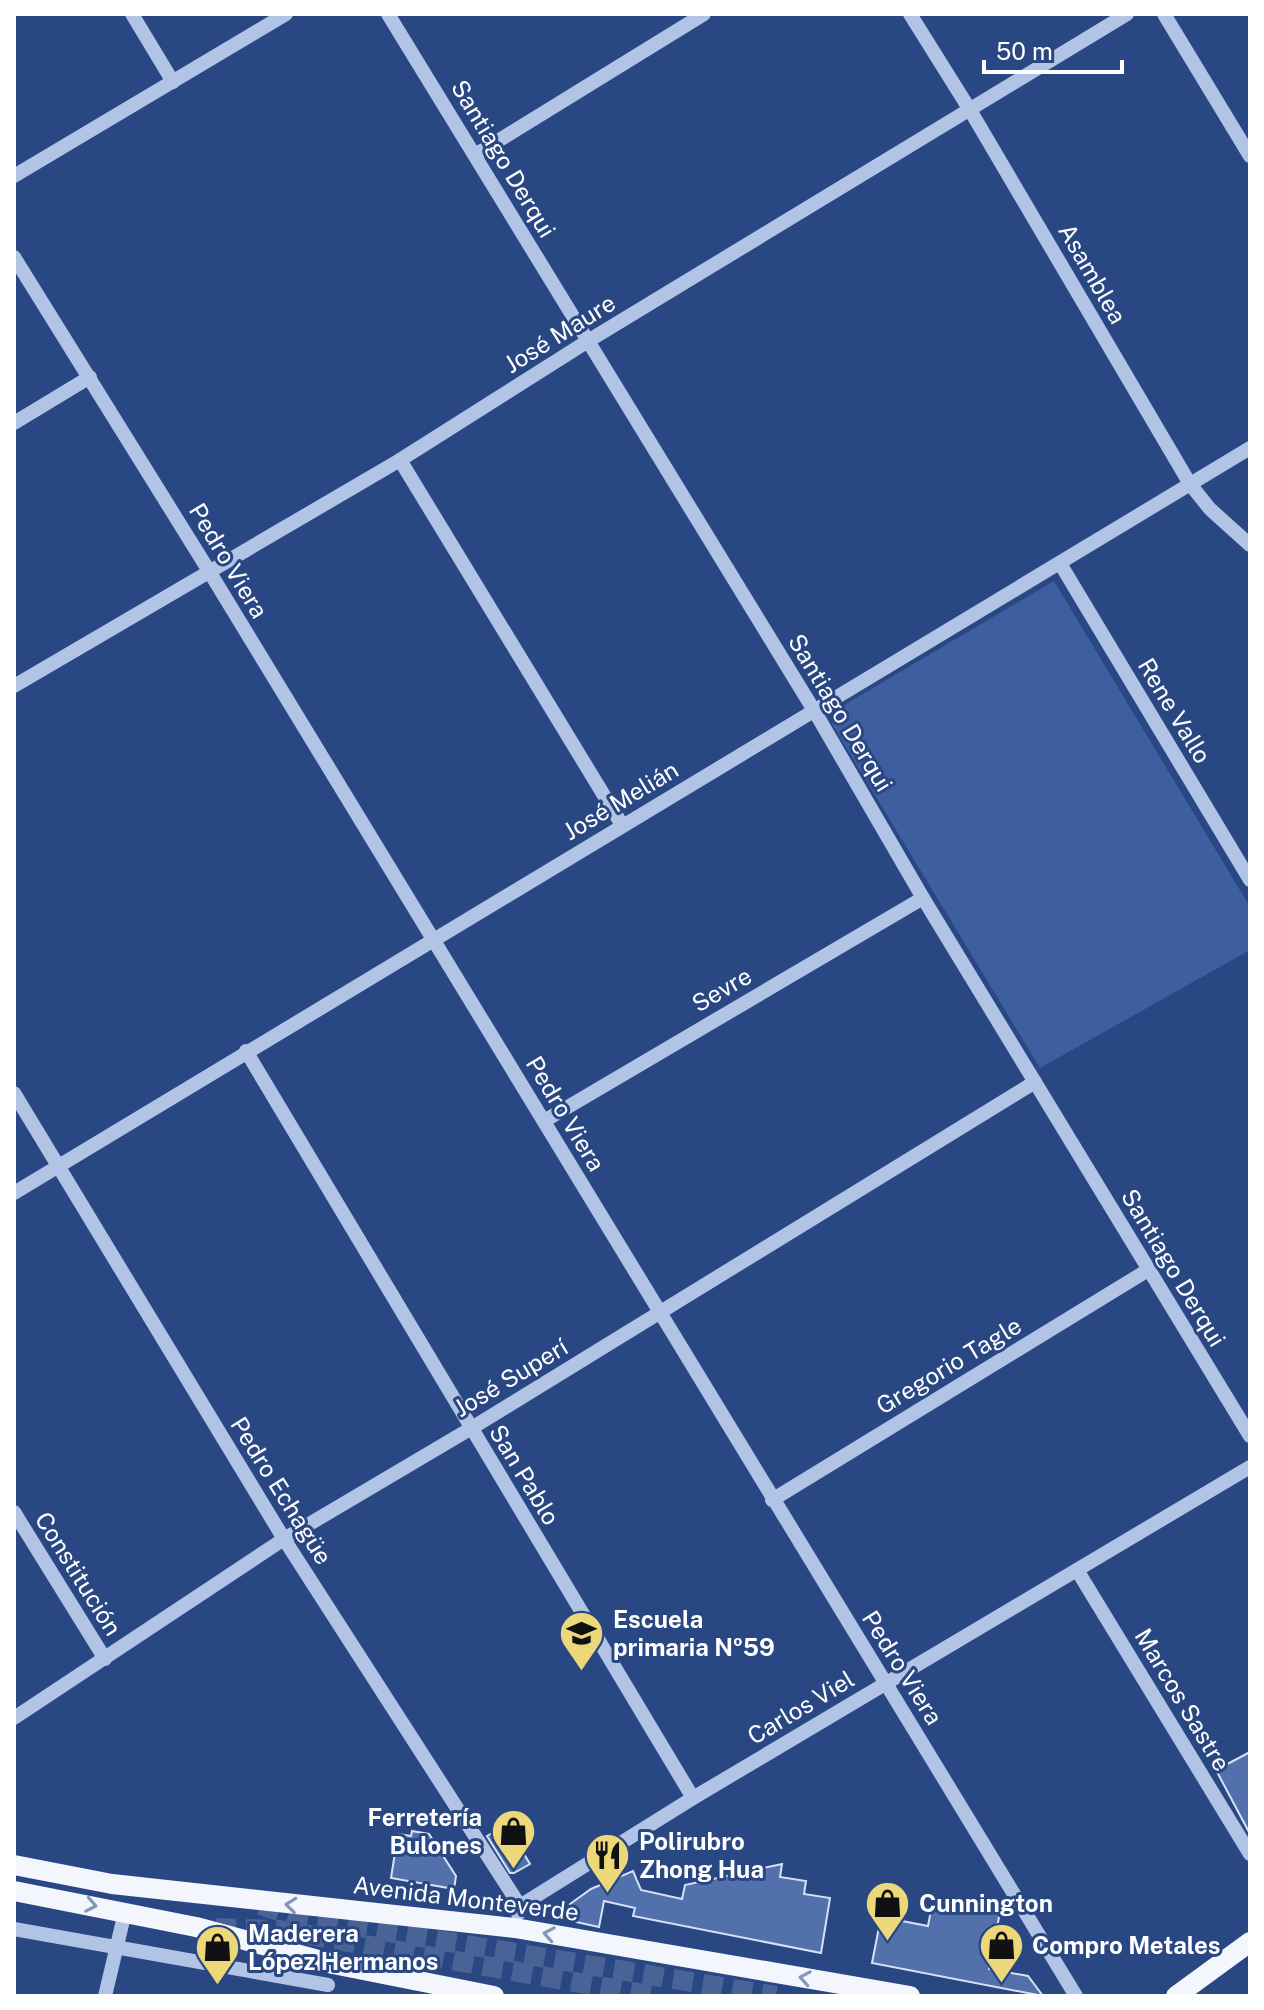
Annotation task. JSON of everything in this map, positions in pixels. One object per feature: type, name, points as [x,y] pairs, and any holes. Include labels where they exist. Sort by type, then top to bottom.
[{"type":"main road","name":"Avenida Monteverde","points":[[14,1865],[112,1884],[515,1928],[910,1996]]},
{"type":"main road","points":[[14,1891],[196,1927],[333,1964],[494,1996]]},
{"type":"main road","points":[[1176,1996],[1250,1942]]},
{"type":"street","points":[[132,14],[173,82]]},
{"type":"street","points":[[14,176],[286,14]]},
{"type":"street","name":"Santiago Derqui","points":[[388,14],[815,712],[923,898],[1250,1436]]},
{"type":"street","points":[[475,155],[704,14]]},
{"type":"street","name":"Asamblea","points":[[910,14],[970,110],[1190,484],[1210,509],[1250,545]]},
{"type":"street","name":"José Maure","points":[[14,686],[400,460],[588,341],[1127,14]]},
{"type":"street","points":[[1164,14],[1250,156]]},
{"type":"street","name":"Pedro Viera","points":[[14,257],[209,571],[1076,1996]]},
{"type":"street","points":[[14,423],[90,377]]},
{"type":"street","name":"José Melián","points":[[14,1193],[622,825],[1061,565],[1250,448]]},
{"type":"street","points":[[400,460],[622,825]]},
{"type":"street","name":"Rene Vallo","points":[[1061,565],[1250,880]]},
{"type":"street","name":"Sevre","points":[[544,1121],[923,898]]},
{"type":"street","name":"San Pablo","points":[[246,1051],[693,1798]]},
{"type":"street","name":"José Superí","points":[[14,1718],[284,1539],[470,1429],[1035,1082]]},
{"type":"street","name":"Pedro Echagüe","points":[[14,1093],[284,1539],[520,1906]]},
{"type":"street","name":"Gregorio Tagle","points":[[772,1500],[1148,1270]]},
{"type":"street","name":"Carlos Viel","points":[[520,1906],[693,1798],[1250,1467]]},
{"type":"street","name":"Constitución","points":[[14,1512],[105,1659]]},
{"type":"street","name":"Marcos Sastre","points":[[1077,1570],[1250,1854]]},
{"type":"street","points":[[515,1928],[520,1906]]},
{"type":"street","points":[[105,1996],[125,1912]]},
{"type":"street","points":[[14,1929],[326,1991],[333,1964]]},
{"type":"shaded area","points":[[1054,581],[1250,907],[1250,950],[1040,1068],[832,724],[839,708]]},
{"type":"building","points":[[1250,1752],[1250,1834],[1216,1770]]},
{"type":"building","points":[[506,1825],[530,1864],[514,1873],[510,1873],[487,1836]]},
{"type":"building","points":[[412,1831],[429,1834],[456,1876],[454,1889],[391,1878],[398,1834],[411,1836]]},
{"type":"building","points":[[782,1864],[780,1877],[806,1881],[804,1894],[830,1898],[821,1953],[633,1916],[635,1908],[604,1901],[599,1927],[567,1920],[570,1904],[591,1889],[633,1871],[641,1890],[682,1899],[685,1885]]},
{"type":"building","points":[[933,1899],[1000,1912],[989,1969],[1028,1976],[1043,1996],[872,1963],[881,1917],[928,1926]]},
{"type":"tunnel","points":[[260,1905],[298,1917],[776,1996]]},
{"type":"tunnel","points":[[216,1928],[280,1930],[655,1996]]},
{"type":"place","name":"Escuela primaria Nº59","points":[[582,1673]]},
{"type":"place","name":"Ferretería Bulones","points":[[513,1871]]},
{"type":"place","name":"Polirubro Zhong Hua","points":[[608,1895]]},
{"type":"place","name":"Cunnington","points":[[888,1943]]},
{"type":"place","name":"Compro Metales","points":[[1001,1985]]},
{"type":"place","name":"Maderera López Hermanos","points":[[217,1987]]}]
